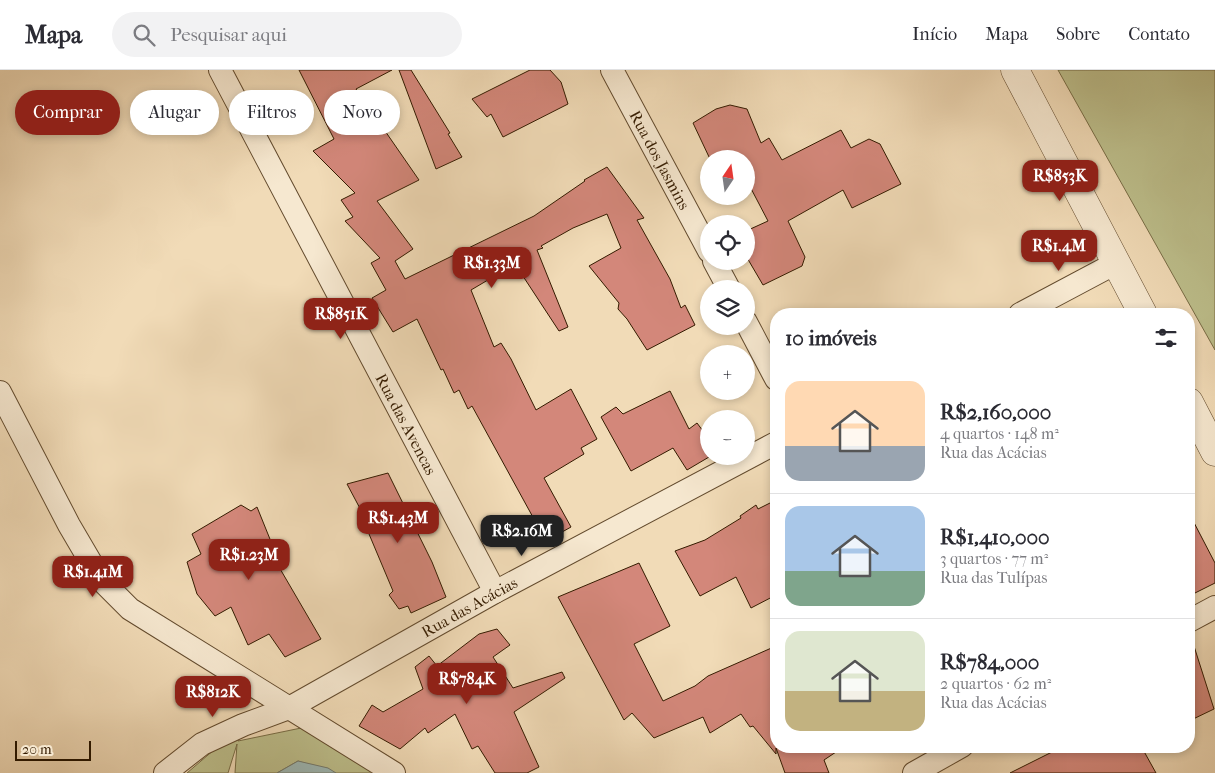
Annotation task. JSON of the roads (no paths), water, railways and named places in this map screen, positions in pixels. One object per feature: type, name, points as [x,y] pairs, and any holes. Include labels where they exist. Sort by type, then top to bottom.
[{"type":"street","name":"Rua das Avencas","points":[[220,70],[495,592]]},
{"type":"street","name":"Rua dos Jasmins","points":[[612,70],[700,235]]},
{"type":"street","points":[[1015,70],[1140,308]]},
{"type":"street","points":[[1031,308],[1116,263]]},
{"type":"street","points":[[753,335],[770,368]]},
{"type":"street","points":[[0,392],[69,525],[105,584],[130,609],[394,773]]},
{"type":"street","points":[[1195,414],[1215,452]]},
{"type":"street","name":"Rua das Acácias","points":[[165,773],[202,744],[243,725],[288,708],[495,592],[770,446]]},
{"type":"street","points":[[1195,618],[1215,607]]},
{"type":"street","points":[[914,773],[950,753]]},
{"type":"water","points":[[298,761],[328,768],[336,773],[277,773]]}]
